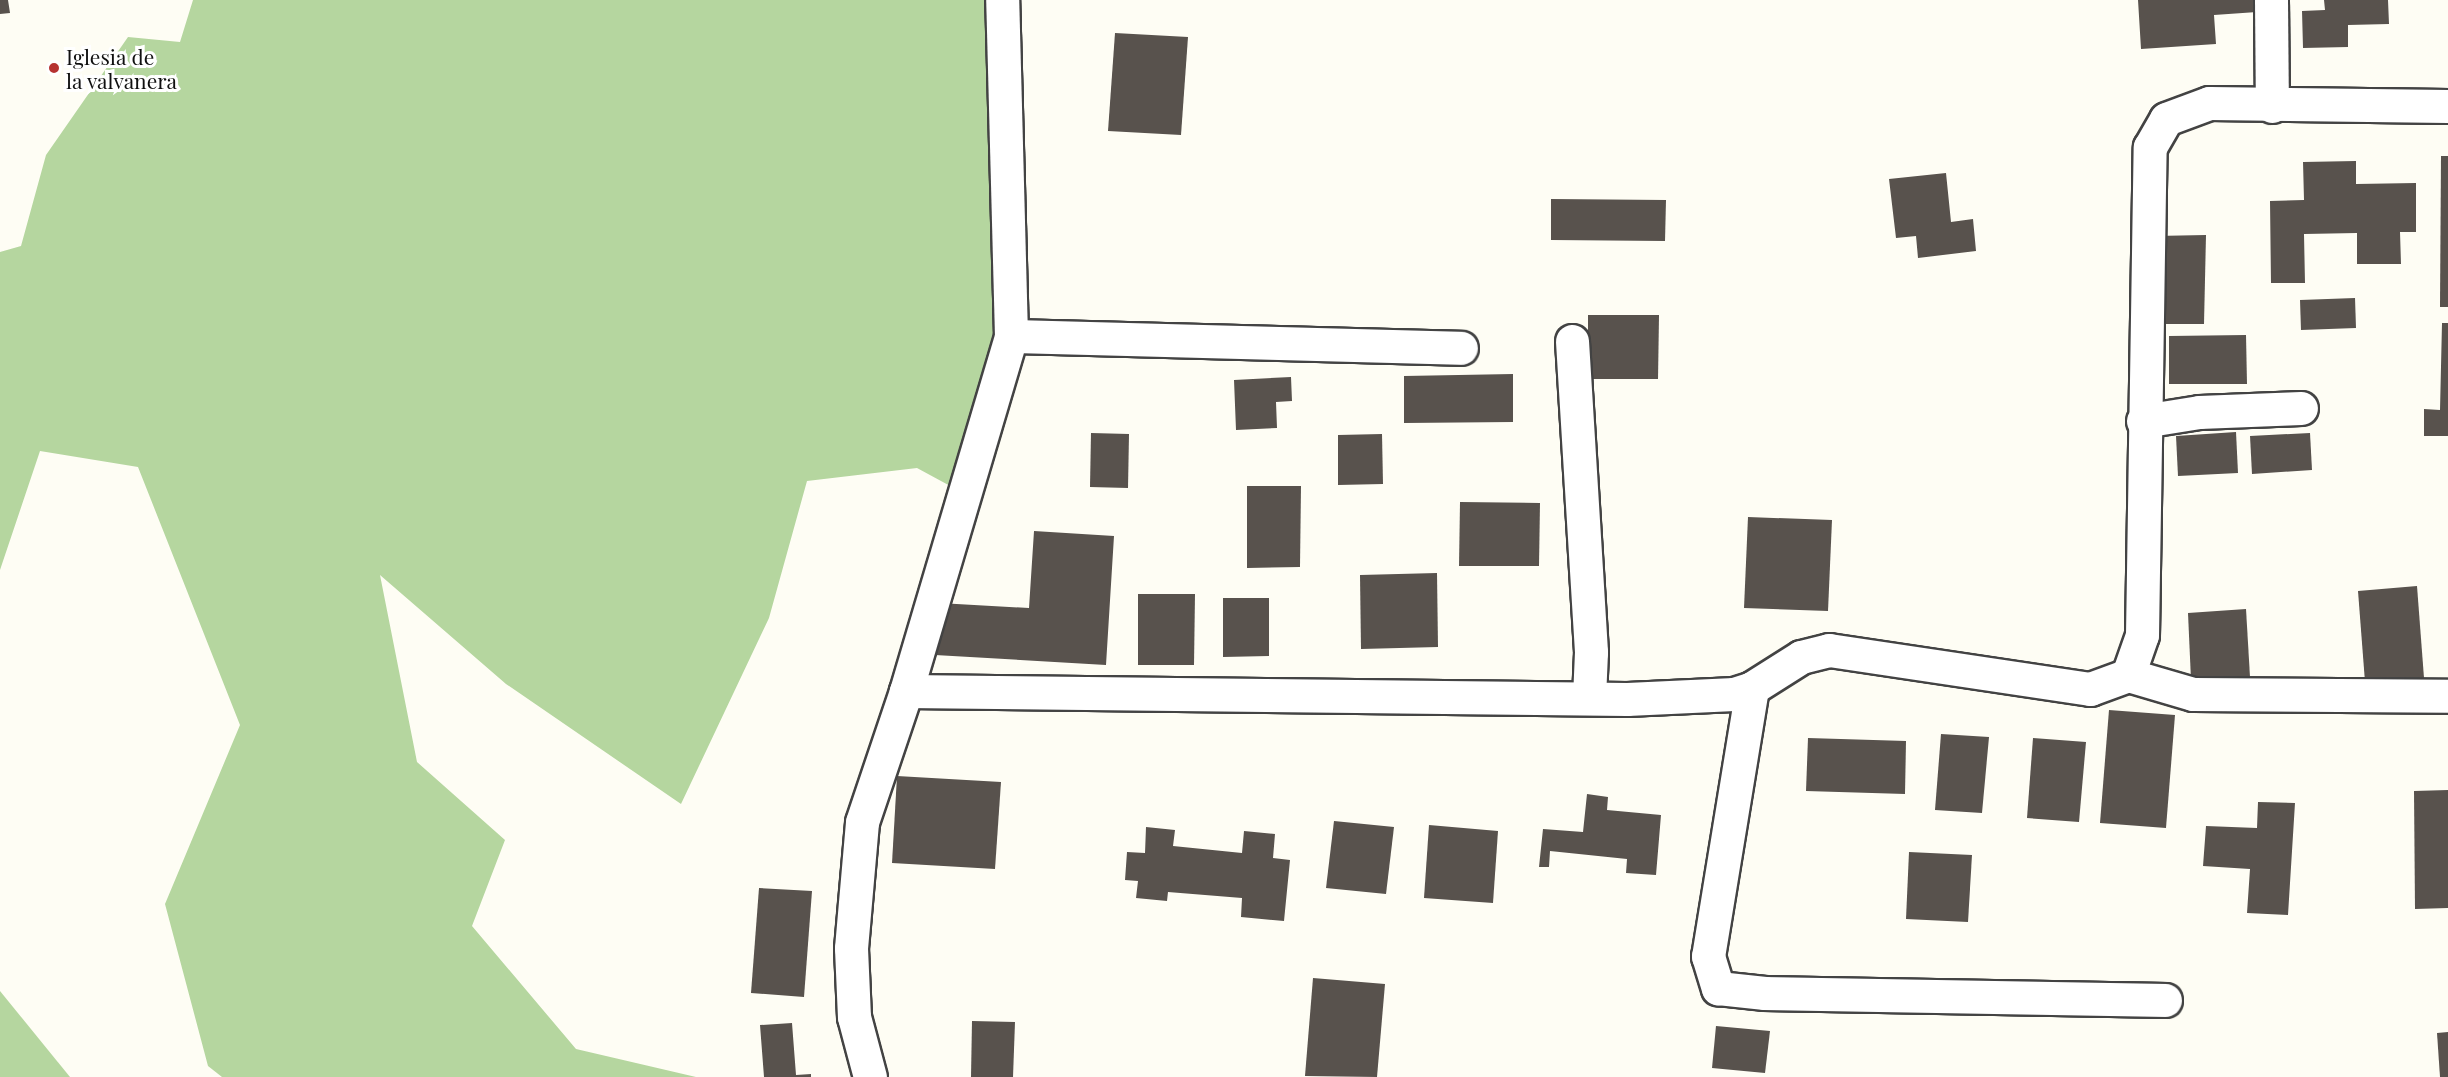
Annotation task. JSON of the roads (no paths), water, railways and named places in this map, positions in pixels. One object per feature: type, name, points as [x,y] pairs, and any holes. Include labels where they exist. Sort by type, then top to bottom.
[{"type":"street","points":[[870,1077],[854,1017],[851,948],[862,822],[906,691],[1011,336],[1002,0]]},
{"type":"street","points":[[2271,0],[2272,106]]},
{"type":"street","points":[[2128,675],[2142,635],[2143,421],[2150,147],[2166,119],[2210,103],[2272,106],[2448,106]]},
{"type":"street","points":[[1011,336],[1461,348]]},
{"type":"street","points":[[1572,340],[1591,652],[1589,698]]},
{"type":"street","points":[[2143,421],[2199,412],[2301,408]]},
{"type":"street","points":[[906,691],[1589,698],[1734,694],[1752,688],[1801,657],[1829,650],[2090,689],[2128,675],[2193,694],[2448,696]]},
{"type":"street","points":[[1752,688],[1708,956],[1718,987],[1766,993],[2165,1000]]},
{"type":"place","name":"Iglesia de la valvanera","points":[[54,68]]}]
